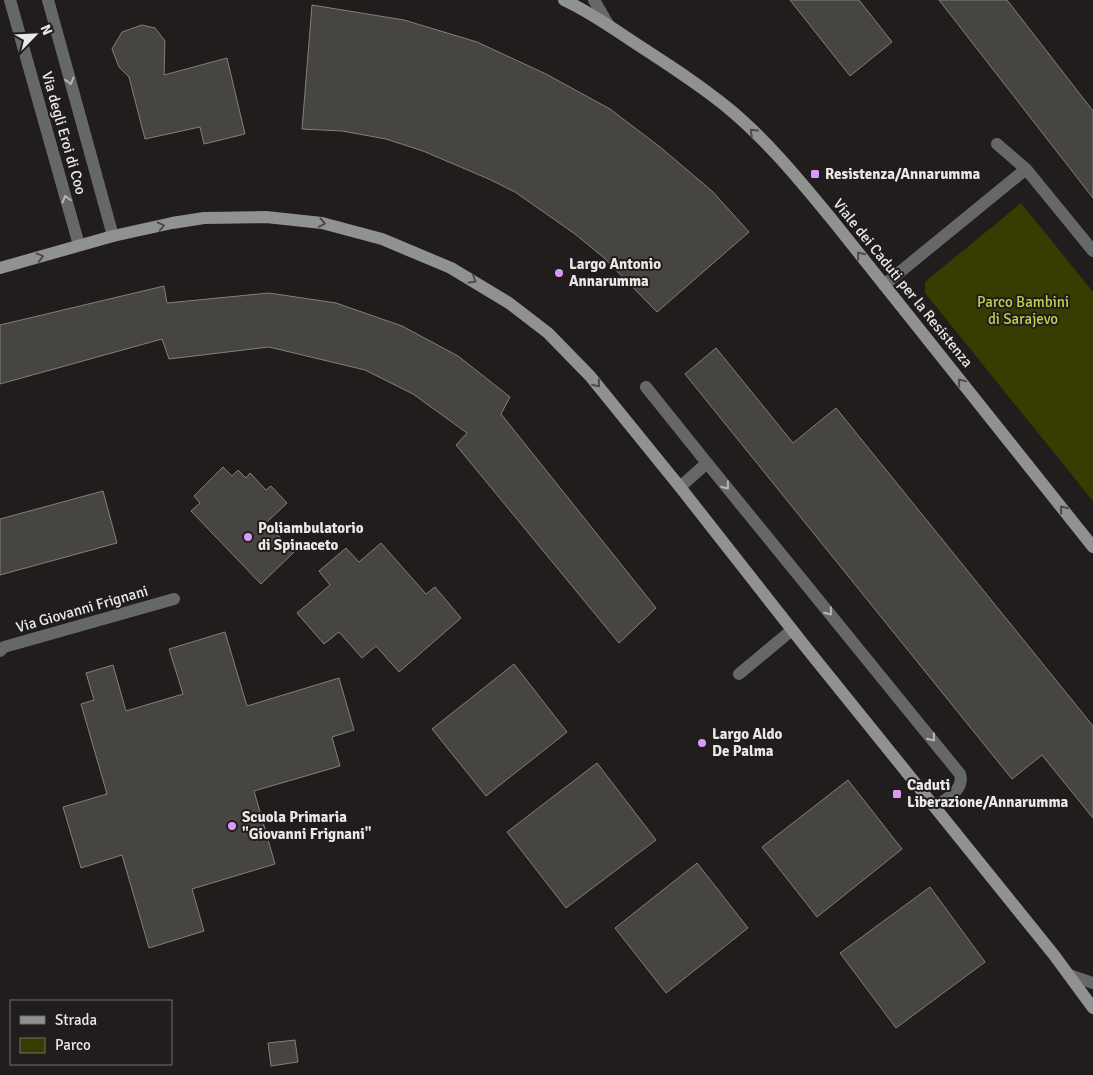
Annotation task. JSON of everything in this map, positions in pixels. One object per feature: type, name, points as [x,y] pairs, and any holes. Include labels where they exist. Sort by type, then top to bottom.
[{"type":"street","name":"Via degli Eroi di Coo","points":[[10,0],[80,245]]},
{"type":"street","name":"Via degli Eroi di Coo","points":[[48,0],[113,236]]},
{"type":"street","name":"Viale dei Caduti per la Resistenza","points":[[564,0],[609,26],[699,87],[746,124],[806,188],[1093,546]]},
{"type":"street","points":[[594,0],[609,26]]},
{"type":"street","points":[[997,144],[1026,170],[1093,251]]},
{"type":"street","points":[[884,285],[1026,170]]},
{"type":"street","points":[[0,268],[113,236],[172,223],[204,218],[237,216],[275,217],[304,220],[382,238],[432,259],[490,290],[528,316],[548,333],[590,376],[1069,975],[1093,1008]]},
{"type":"street","points":[[646,387],[960,774],[962,780],[960,786],[935,807]]},
{"type":"street","points":[[680,487],[708,463]]},
{"type":"street","name":"Via Giovanni Frignani","points":[[0,651],[4,648],[174,600]]},
{"type":"street","points":[[739,674],[792,630]]},
{"type":"street","points":[[1069,975],[1093,983]]},
{"type":"green space","name":"Parco Bambini di Sarajevo","points":[[1021,203],[1093,292],[1093,501],[925,293],[925,282]]},
{"type":"building","points":[[790,0],[859,0],[892,42],[850,76]]},
{"type":"building","points":[[939,0],[1007,0],[1093,111],[1093,198]]},
{"type":"building","points":[[312,5],[404,20],[477,42],[546,74],[610,109],[660,147],[712,191],[749,232],[657,312],[603,257],[575,234],[515,192],[423,151],[386,139],[342,131],[302,129]]},
{"type":"building","points":[[142,25],[155,28],[165,41],[164,75],[227,58],[245,134],[204,144],[200,127],[145,139],[129,77],[119,67],[112,49],[122,32]]},
{"type":"building","points":[[164,286],[167,303],[269,293],[336,303],[402,326],[458,356],[510,397],[501,414],[656,608],[619,643],[456,445],[467,433],[413,394],[365,370],[269,347],[169,359],[162,339],[0,384],[0,325]]},
{"type":"building","points":[[716,348],[793,443],[836,408],[1093,726],[1093,818],[1042,755],[1012,779],[685,374]]},
{"type":"building","name":"Poliambulatorio di Spinaceto","points":[[223,467],[232,476],[238,470],[246,478],[250,473],[266,490],[271,486],[287,503],[266,523],[294,552],[261,584],[191,511],[200,503],[194,496]]},
{"type":"building","points":[[103,491],[117,543],[0,575],[0,519]]},
{"type":"building","points":[[381,543],[426,594],[435,587],[461,618],[399,672],[376,646],[362,658],[339,632],[324,644],[297,613],[330,585],[319,571],[346,548],[359,562]]},
{"type":"building","points":[[225,632],[247,706],[339,678],[354,730],[332,737],[340,766],[254,791],[275,864],[192,889],[204,931],[149,948],[122,855],[81,868],[63,807],[107,794],[81,704],[94,700],[86,673],[113,665],[126,711],[183,694],[169,649]]},
{"type":"building","points":[[514,664],[567,732],[486,796],[432,729]]},
{"type":"building","points":[[597,763],[656,840],[566,908],[507,832]]},
{"type":"building","points":[[848,780],[902,849],[817,917],[762,847]]},
{"type":"building","points":[[697,863],[748,928],[666,993],[615,928]]},
{"type":"building","points":[[930,887],[985,962],[896,1028],[840,953]]},
{"type":"building","points":[[295,1040],[298,1062],[271,1066],[268,1043]]},
{"type":"place","name":"Resistenza/Annarumma","points":[[815,174]]},
{"type":"place","name":"Largo Antonio Annarumma","points":[[559,273]]},
{"type":"place","name":"Poliambulatorio di Spinaceto","points":[[248,537]]},
{"type":"place","name":"Largo Aldo De Palma","points":[[702,743]]},
{"type":"place","name":"Caduti Liberazione/Annarumma","points":[[897,794]]},
{"type":"place","name":"Scuola Primaria \"Giovanni Frignani\"","points":[[232,826]]}]
